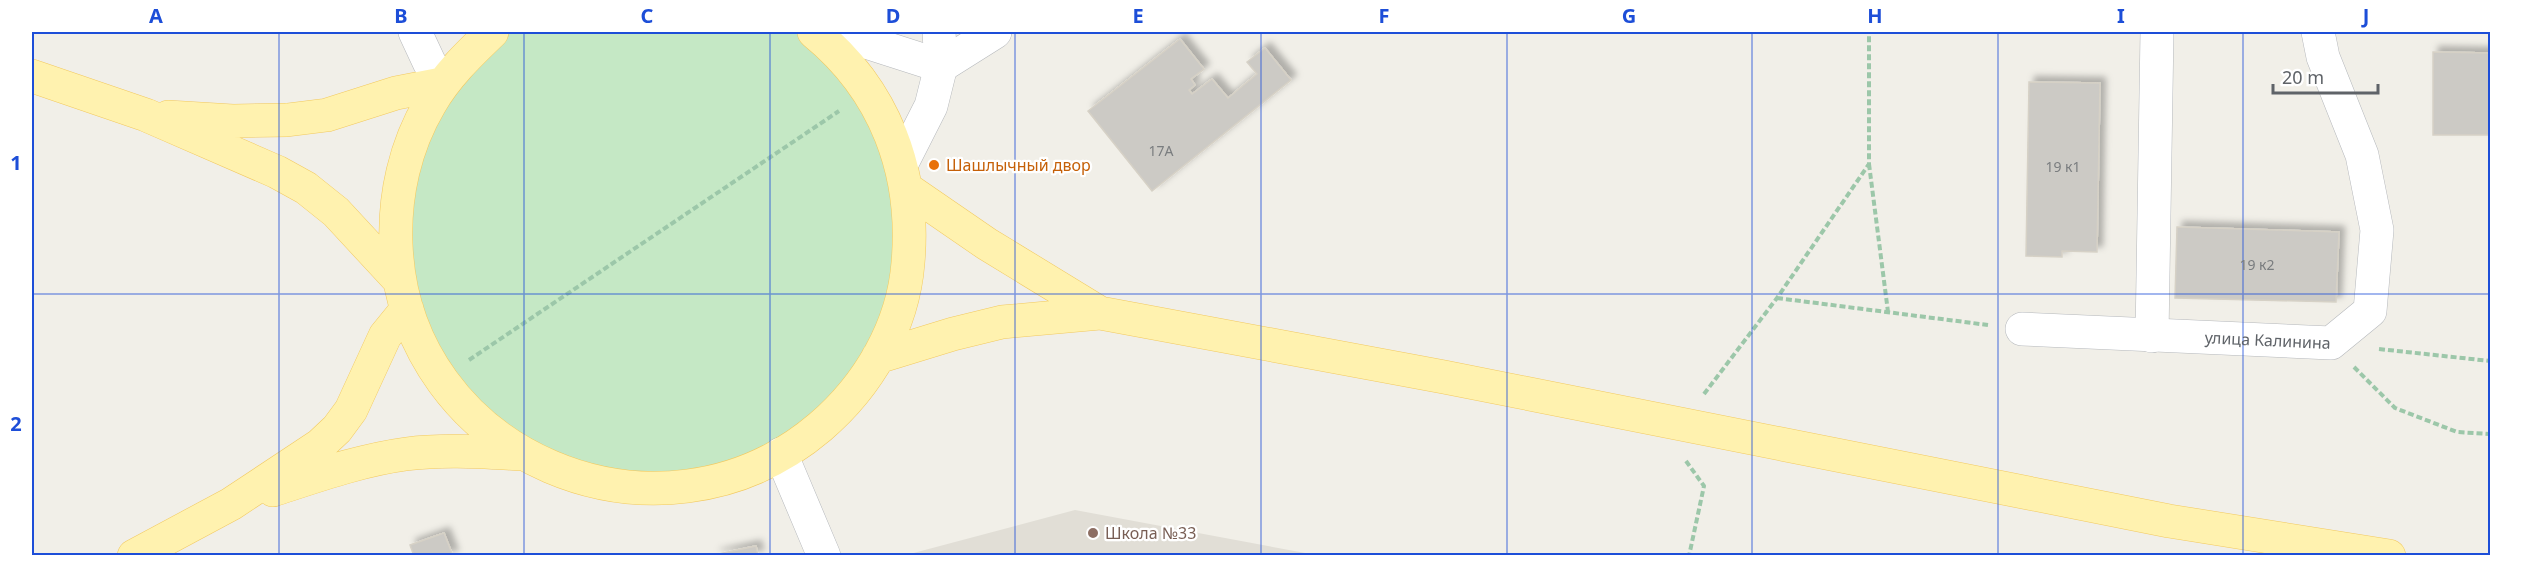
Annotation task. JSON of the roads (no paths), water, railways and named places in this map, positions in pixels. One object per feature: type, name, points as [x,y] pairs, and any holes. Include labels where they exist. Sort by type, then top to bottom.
[{"type":"main road","points":[[492,32],[442,84],[416,131],[401,176],[395,231],[403,294],[422,346],[441,379],[469,412],[496,436],[522,454],[554,470],[600,484],[626,488],[681,488],[723,480],[768,462],[805,440],[836,413],[864,380],[895,321],[908,274],[911,233],[905,176],[880,110],[870,92],[831,45],[814,32]]},
{"type":"main road","points":[[32,76],[146,115],[277,172],[306,188],[336,212],[403,294]]},
{"type":"main road","points":[[146,115],[233,121],[287,120],[327,115],[396,93],[442,84]]},
{"type":"main road","points":[[905,176],[987,244],[1101,313]]},
{"type":"main road","points":[[134,555],[231,504],[320,445],[337,429],[351,410],[403,294]]},
{"type":"main road","points":[[878,357],[991,324],[1101,313],[2169,520],[2389,555]]},
{"type":"main road","points":[[231,504],[329,472],[406,454],[452,450],[522,454]]},
{"type":"street","points":[[415,32],[429,63],[442,84]]},
{"type":"street","points":[[835,32],[941,66],[995,32]]},
{"type":"street","points":[[905,176],[931,106],[941,66],[939,32]]},
{"type":"street","points":[[2152,336],[2157,32]]},
{"type":"street","name":"улица Калинина","points":[[2022,329],[2331,344],[2370,311],[2377,230],[2362,155],[2323,57],[2319,32]]},
{"type":"street","points":[[781,454],[824,555]]},
{"type":"place","name":"Шашлычный двор","points":[[934,165]]},
{"type":"place","name":"Школа №33","points":[[1093,533]]}]
